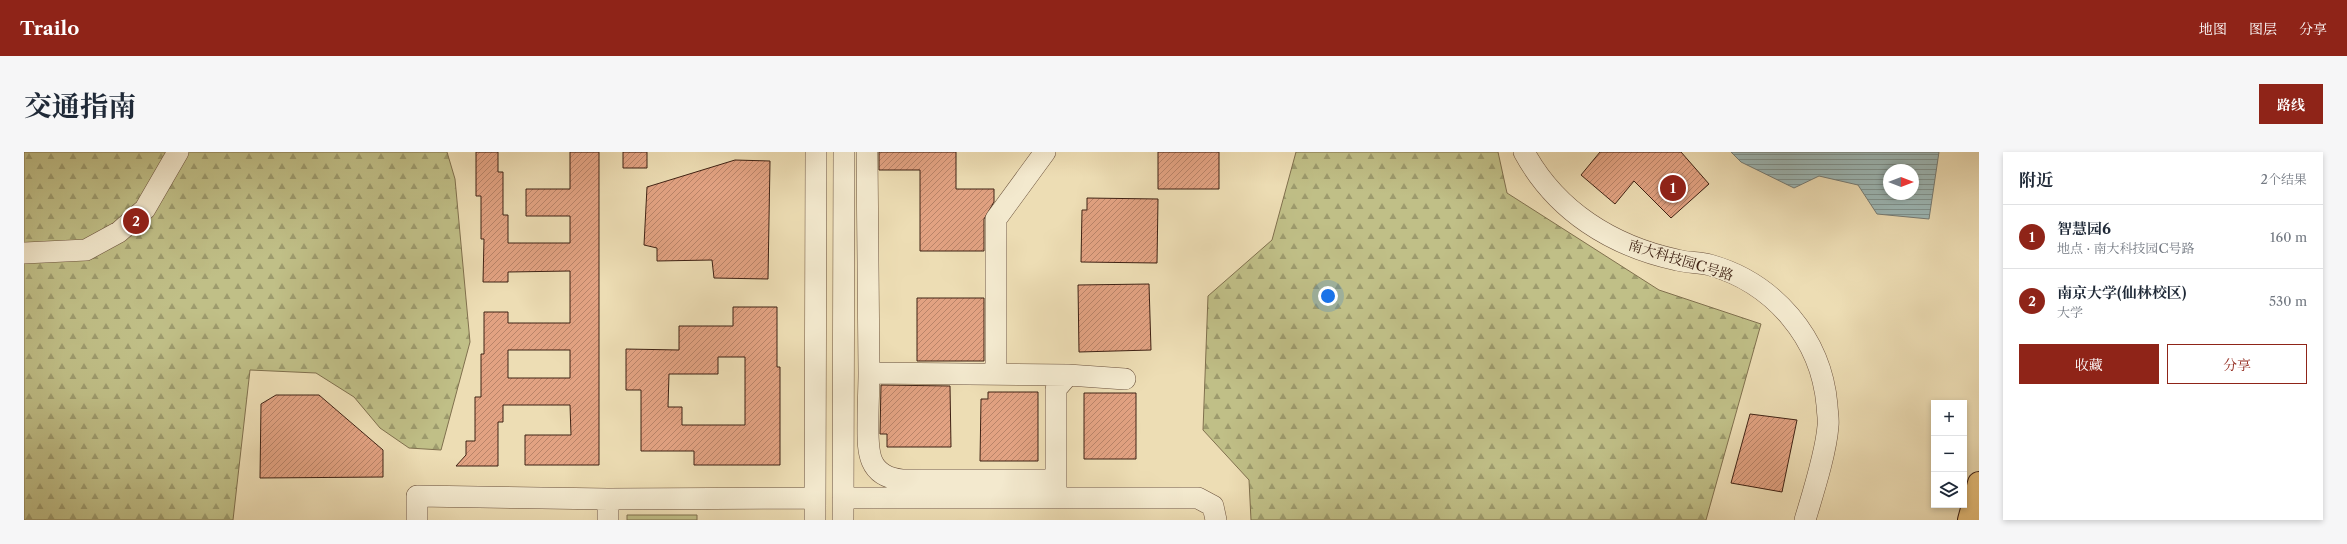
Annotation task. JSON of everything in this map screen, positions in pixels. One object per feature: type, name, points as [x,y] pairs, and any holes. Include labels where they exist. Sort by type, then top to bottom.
[{"type":"main road","points":[[1969,520],[1979,483]]},
{"type":"street","points":[[24,254],[86,250],[119,232],[145,209],[178,152]]},
{"type":"street","points":[[815,520],[816,152]]},
{"type":"street","points":[[843,520],[844,152]]},
{"type":"street","points":[[868,152],[868,451],[873,464],[882,474],[902,480],[1198,498],[1213,506],[1216,520]]},
{"type":"street","points":[[996,374],[996,219],[1045,152]]},
{"type":"street","name":"南大科技园C号路","points":[[1524,152],[1542,180],[1554,195],[1594,228],[1636,247],[1677,260],[1710,265],[1738,276],[1764,290],[1796,321],[1814,353],[1823,380],[1828,425],[1805,520]]},
{"type":"street","points":[[869,373],[1068,374],[1125,379]]},
{"type":"street","points":[[1056,489],[1056,389],[1068,374]]},
{"type":"street","points":[[843,498],[1056,489]]},
{"type":"street","points":[[417,520],[417,496],[608,499],[815,498]]},
{"type":"street","points":[[608,499],[608,520]]},
{"type":"green space","points":[[24,152],[447,152],[455,179],[470,342],[441,450],[409,448],[380,428],[354,397],[316,373],[250,370],[233,520],[24,520]]},
{"type":"green space","points":[[1296,152],[1498,152],[1507,193],[1659,290],[1761,324],[1706,520],[1251,520],[1249,480],[1203,430],[1208,296],[1272,240]]},
{"type":"green space","points":[[627,515],[697,515],[697,520],[627,520]]},
{"type":"water","points":[[1731,152],[1939,152],[1929,219],[1877,214],[1858,185],[1819,176],[1794,188],[1741,162]]},
{"type":"building","points":[[476,152],[498,152],[498,172],[503,172],[503,215],[508,215],[508,243],[570,243],[570,216],[526,216],[526,189],[570,189],[570,152],[599,152],[599,465],[525,465],[525,435],[571,435],[570,405],[503,405],[503,422],[498,422],[498,466],[456,466],[466,455],[466,441],[475,441],[475,397],[481,397],[481,354],[484,354],[484,312],[508,312],[508,323],[570,323],[570,271],[508,272],[508,282],[483,282],[484,239],[481,239],[481,196],[476,196]],"holes":[[[508,350],[570,350],[570,378],[508,378]]]},
{"type":"building","points":[[623,152],[647,152],[647,168],[623,168]]},
{"type":"building","points":[[879,152],[956,152],[956,189],[994,189],[994,202],[984,219],[984,251],[920,251],[920,170],[879,170]]},
{"type":"building","points":[[1158,152],[1219,152],[1219,189],[1158,189]]},
{"type":"building","points":[[1600,152],[1681,152],[1709,184],[1671,218],[1634,181],[1615,204],[1581,175]]},
{"type":"building","points":[[735,160],[770,161],[768,279],[714,278],[712,260],[657,261],[657,248],[644,245],[647,187]]},
{"type":"building","points":[[1087,198],[1158,199],[1157,263],[1081,262],[1082,210],[1087,210]]},
{"type":"building","points":[[1149,284],[1151,350],[1079,352],[1078,285]]},
{"type":"building","points":[[917,298],[984,298],[984,361],[917,361]]},
{"type":"building","points":[[733,307],[777,307],[777,367],[780,367],[780,465],[694,465],[694,451],[641,451],[641,390],[626,390],[626,349],[679,350],[679,326],[733,326]],"holes":[[[718,357],[745,357],[745,425],[682,425],[682,407],[668,407],[669,374],[718,374]]]},
{"type":"building","points":[[881,385],[950,386],[951,447],[887,447],[887,434],[880,434]]},
{"type":"building","points":[[988,392],[1038,392],[1038,461],[980,461],[981,399],[988,399]]},
{"type":"building","points":[[1084,393],[1136,393],[1136,459],[1084,459]]},
{"type":"building","points":[[276,395],[319,395],[383,450],[383,477],[260,478],[261,404]]},
{"type":"building","points":[[1750,414],[1797,420],[1782,492],[1731,483]]},
{"type":"place","name":"智慧园6","points":[[1673,188]]},
{"type":"place","name":"南京大学(仙林校区)","points":[[136,221]]}]
